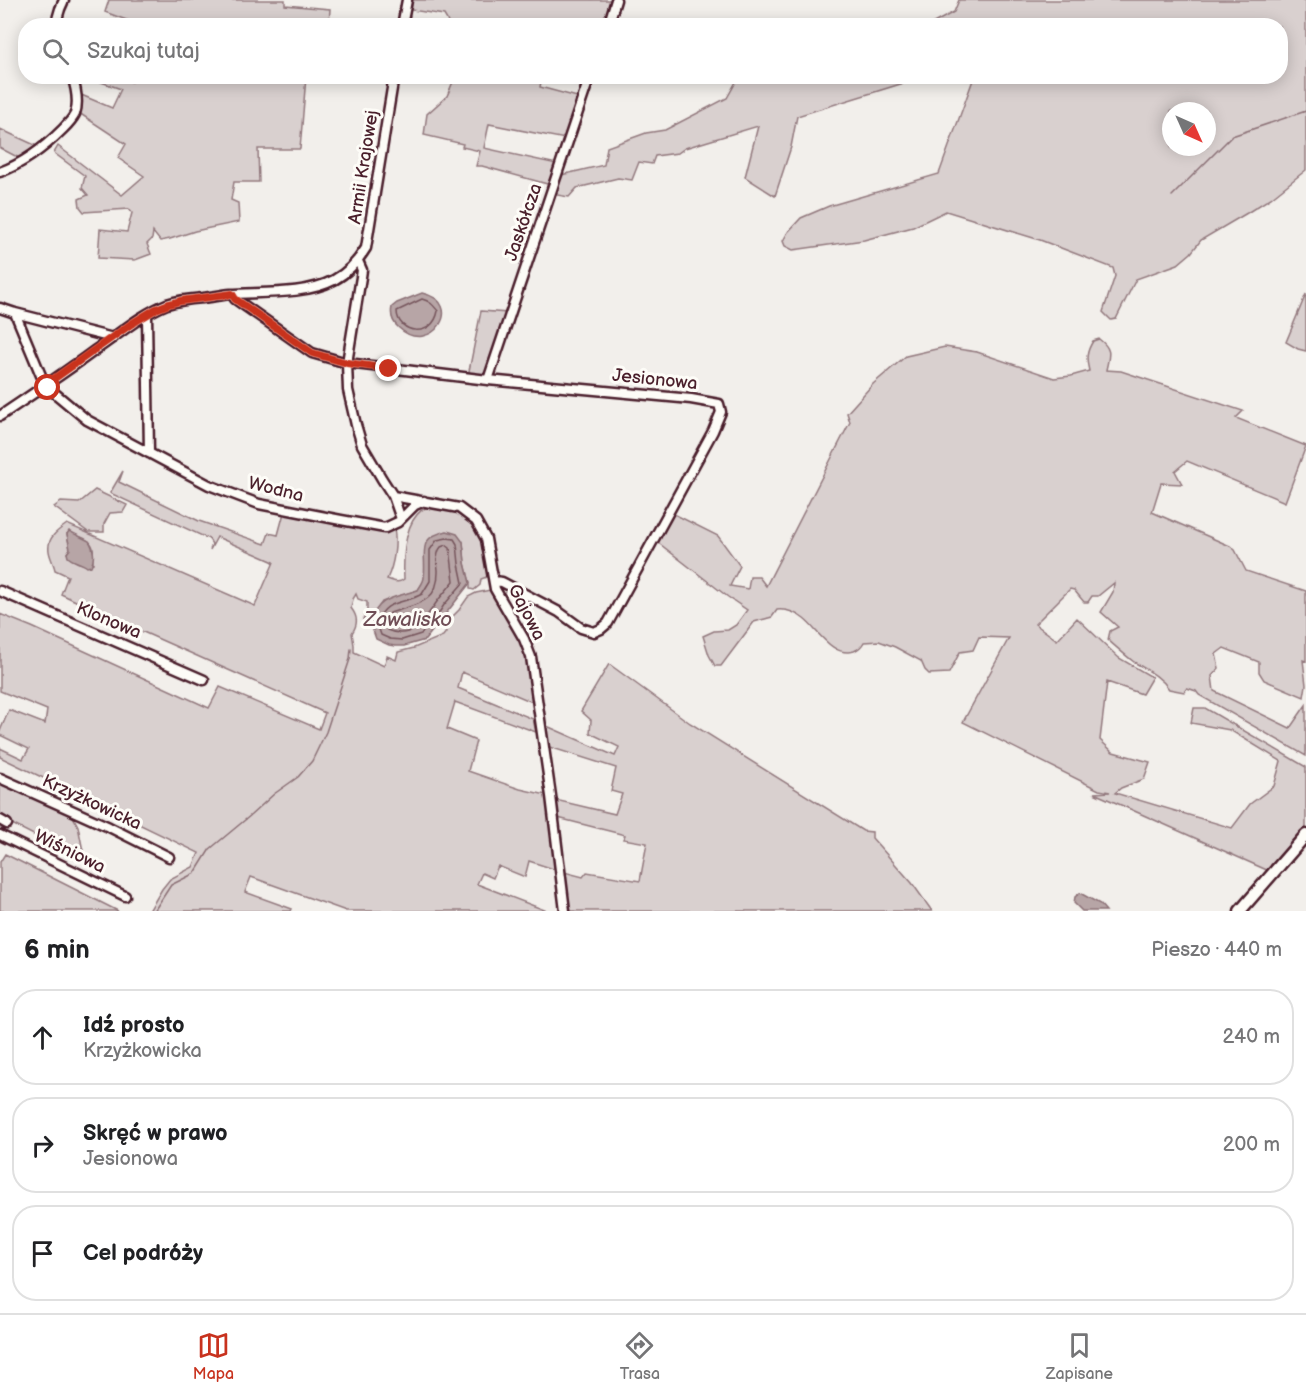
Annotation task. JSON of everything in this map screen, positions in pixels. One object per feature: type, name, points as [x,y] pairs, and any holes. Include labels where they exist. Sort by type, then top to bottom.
[{"type":"main road","points":[[1240,911],[1306,835]]},
{"type":"street","points":[[57,18],[64,0]]},
{"type":"street","points":[[403,18],[406,0]]},
{"type":"street","points":[[610,18],[616,0]]},
{"type":"street","points":[[0,172],[34,155],[72,120],[76,106],[74,84]]},
{"type":"street","name":"Armii Krajowej","points":[[358,261],[366,248],[369,234],[393,84]]},
{"type":"street","name":"Jaskółcza","points":[[488,379],[587,84]]},
{"type":"street","points":[[0,416],[131,324],[169,304],[232,294],[280,292],[317,286],[335,279],[358,261],[362,270],[347,363],[348,390],[362,445],[393,496],[401,519]]},
{"type":"street","name":"Jesionowa","points":[[232,294],[243,305],[312,353],[347,363],[719,404],[721,409],[713,430],[604,627],[594,632],[581,628],[559,612],[502,582],[494,581]]},
{"type":"street","points":[[0,308],[113,338]]},
{"type":"street","points":[[15,313],[45,385]]},
{"type":"street","points":[[147,315],[149,453]]},
{"type":"street","name":"Wodna","points":[[45,385],[87,420],[209,485],[259,504],[385,528],[393,526],[415,505],[424,501]]},
{"type":"street","name":"Gajowa","points":[[393,496],[459,508],[476,521],[486,539],[495,589],[524,639],[531,657],[564,911]]},
{"type":"street","name":"Klonowa","points":[[0,591],[204,680]]},
{"type":"street","name":"Krzyżkowicka","points":[[0,778],[169,857]]},
{"type":"street","name":"Wiśniowa","points":[[0,835],[125,896]]},
{"type":"shaded area","points":[[109,0],[285,0],[285,5],[330,9],[329,18],[121,18],[105,12]]},
{"type":"shaded area","points":[[413,0],[611,0],[605,18],[446,18],[444,15],[411,10]]},
{"type":"shaded area","points":[[959,0],[1306,0],[1306,170],[1271,198],[1201,240],[1178,264],[1136,279],[1116,319],[1111,320],[1103,312],[1115,276],[1113,268],[1040,240],[946,211],[913,227],[864,240],[793,250],[785,246],[783,241],[788,232],[801,218],[829,206],[939,174],[971,84],[1288,84],[1288,18],[943,18],[954,12]]},
{"type":"shaded area","points":[[107,84],[305,84],[300,149],[258,149],[259,182],[234,182],[231,200],[238,203],[239,222],[160,241],[153,232],[152,239],[147,244],[151,254],[135,260],[98,258],[100,229],[127,232],[132,213],[129,209],[84,212],[80,207],[79,199],[88,195],[82,188],[85,176],[54,153],[58,146],[122,195],[144,176],[118,158],[126,144],[79,113],[79,94],[112,108],[121,89]]},
{"type":"shaded area","points":[[452,84],[541,84],[540,87],[581,98],[565,139],[489,124],[484,148],[557,164],[551,185],[476,166],[480,151],[462,147],[463,144],[424,135],[427,114],[447,96]]},
{"type":"shaded area","points":[[735,84],[901,84],[797,116],[791,147],[775,196],[745,177],[758,126],[685,148],[678,153],[655,156],[652,164],[639,162],[632,180],[618,178],[577,188],[569,197],[551,194],[557,176],[604,165],[607,147],[646,133],[665,130],[727,98]]},
{"type":"shaded area","points":[[0,129],[39,147],[23,160],[0,148]]},
{"type":"shaded area","points":[[1306,294],[1306,351],[1286,342]]},
{"type":"shaded area","points":[[481,311],[508,313],[486,377],[468,376]]},
{"type":"shaded area","points":[[1099,339],[1108,350],[1106,370],[1121,371],[1243,411],[1236,418],[1306,446],[1285,502],[1187,461],[1175,471],[1182,484],[1161,483],[1152,512],[1230,546],[1235,550],[1246,571],[1306,591],[1304,697],[1264,680],[1259,672],[1259,662],[1224,648],[1216,654],[1219,668],[1212,676],[1214,691],[1290,728],[1306,705],[1306,756],[1199,695],[1196,691],[1187,688],[1184,692],[1169,689],[1157,677],[1134,662],[1108,640],[1110,631],[1118,627],[1101,612],[1113,592],[1114,583],[1098,596],[1092,596],[1088,602],[1084,602],[1074,590],[1070,589],[1035,624],[1057,640],[1077,618],[1119,658],[1152,677],[1142,694],[1107,682],[1100,740],[1113,752],[1150,762],[1144,779],[1121,788],[1115,793],[1232,828],[1250,804],[1274,786],[1281,761],[1230,730],[1191,723],[1194,708],[1205,708],[1306,767],[1306,829],[1269,871],[1094,793],[1110,792],[1099,790],[963,722],[1009,638],[979,637],[973,650],[960,652],[949,673],[929,674],[921,661],[879,641],[864,642],[854,651],[839,650],[832,647],[801,617],[788,611],[777,610],[772,617],[754,622],[721,666],[715,666],[703,636],[714,631],[728,630],[736,625],[747,610],[656,541],[672,513],[718,536],[740,566],[730,586],[748,589],[750,577],[759,577],[766,586],[850,422],[847,413],[873,384],[906,356],[945,347],[977,352],[1054,378],[1089,371],[1088,352],[1093,341]]},
{"type":"shaded area","points":[[123,471],[119,482],[199,521],[265,544],[269,533],[278,535],[285,509],[376,531],[394,528],[394,554],[387,579],[396,582],[404,579],[406,539],[413,520],[419,512],[427,507],[438,506],[458,513],[470,520],[479,531],[483,541],[489,576],[481,579],[480,585],[474,590],[470,589],[463,542],[425,579],[418,590],[382,602],[372,617],[363,619],[367,610],[367,602],[358,599],[356,594],[351,608],[356,620],[352,633],[354,652],[384,666],[387,656],[396,660],[398,652],[443,636],[446,632],[445,624],[468,597],[495,589],[524,639],[537,704],[462,672],[458,688],[533,719],[536,732],[455,702],[447,729],[476,741],[468,771],[520,789],[551,796],[551,799],[615,814],[622,794],[611,791],[616,768],[543,745],[540,723],[615,756],[619,747],[590,733],[591,720],[581,711],[609,664],[690,723],[863,831],[872,832],[872,838],[912,883],[932,911],[565,911],[560,871],[529,861],[525,877],[498,866],[493,878],[482,873],[477,884],[547,911],[346,911],[251,877],[245,892],[292,909],[291,911],[149,911],[170,879],[193,867],[199,853],[0,757],[0,748],[23,759],[29,749],[0,735],[9,710],[45,724],[47,710],[0,691],[0,614],[209,708],[220,687],[319,729],[325,713],[61,594],[68,576],[55,570],[49,546],[54,535],[67,524],[255,606],[274,562],[217,537],[210,550],[212,544],[209,539],[110,493]],"holes":[[[67,534],[89,541],[93,548],[93,563],[78,563],[70,557],[67,553],[70,549]],[[554,817],[625,835],[623,839],[647,843],[640,881],[587,872],[583,877],[560,871]]]},
{"type":"shaded area","points":[[95,490],[127,505],[123,512],[110,513],[104,524],[104,532],[88,532],[54,507],[61,502],[79,503]]},
{"type":"shaded area","points":[[0,778],[70,811],[78,826],[85,861],[0,818]]},
{"type":"shaded area","points":[[5,854],[118,911],[0,911],[0,862]]},
{"type":"water","points":[[422,293],[435,299],[442,307],[443,316],[439,325],[432,332],[422,336],[411,335],[395,323],[391,316],[392,307]]},
{"type":"water","points":[[69,531],[89,541],[93,554],[91,566],[87,567],[68,557],[67,553],[70,549],[67,534]]},
{"type":"water","name":"Zawalisko","points":[[447,531],[457,534],[463,542],[470,583],[425,640],[395,646],[376,639],[370,622],[374,613],[388,599],[418,590],[424,579],[426,542],[437,534]]},
{"type":"water","points":[[1080,893],[1100,904],[1106,911],[1082,911],[1074,903],[1075,897]]},
{"type":"waterway","points":[[1172,196],[1232,136],[1306,111]]},
{"type":"waterway","points":[[154,911],[171,885],[195,873],[210,849],[274,794],[298,777],[312,761],[326,732],[350,659],[351,649]]},
{"type":"route","points":[[48,388],[45,385],[156,309],[180,301],[232,294],[235,299],[312,353],[347,363],[389,369]]}]
